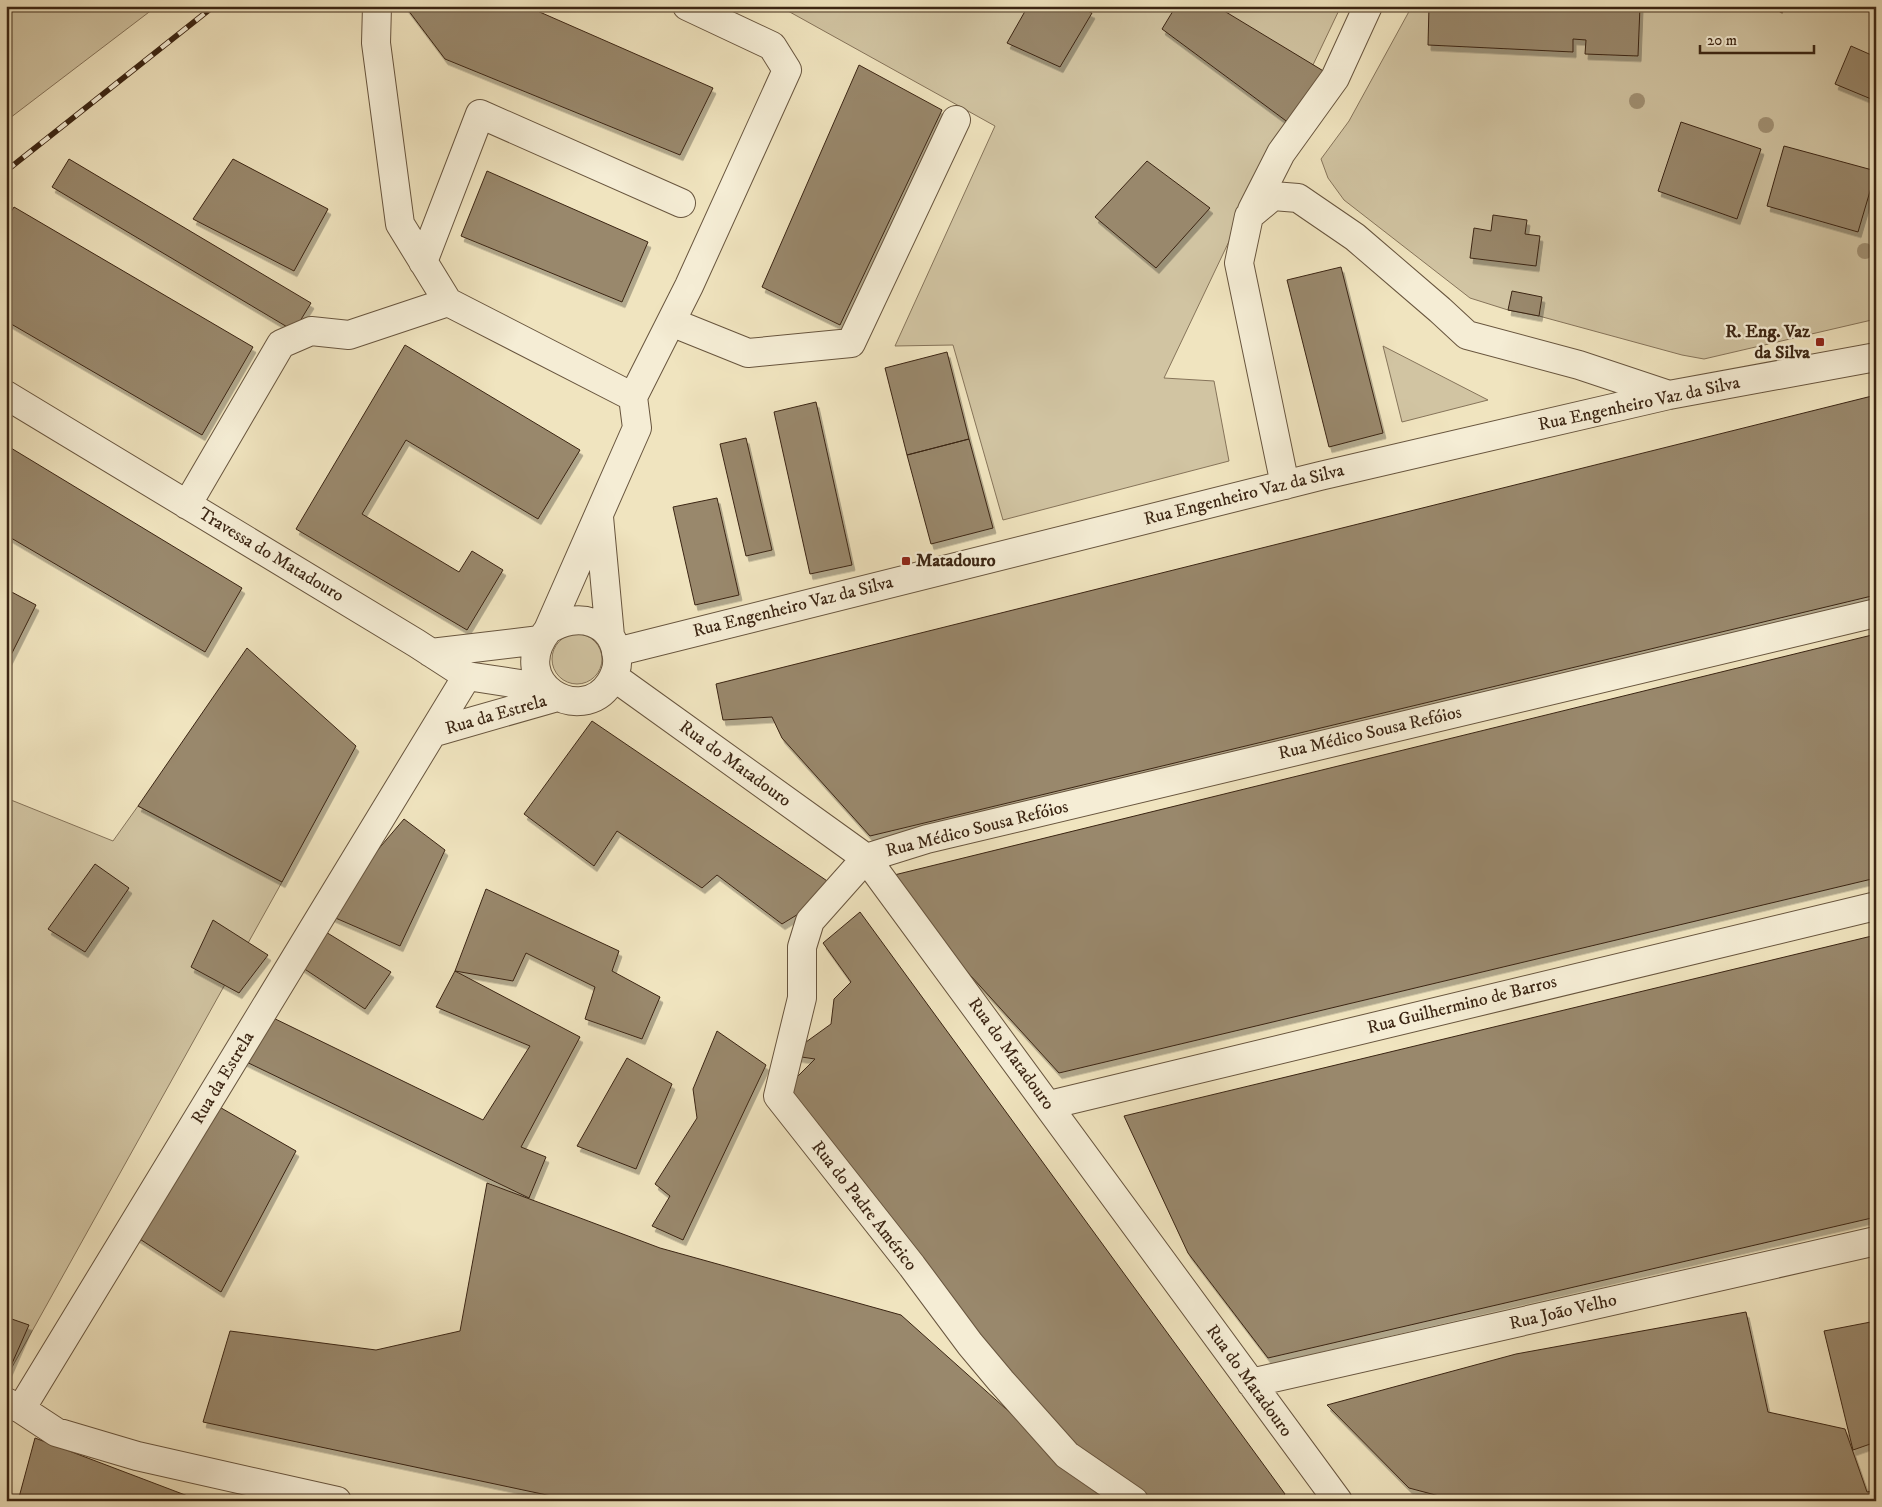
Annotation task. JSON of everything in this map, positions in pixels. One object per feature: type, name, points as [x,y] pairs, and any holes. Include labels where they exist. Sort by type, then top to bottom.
[{"type":"street","points":[[377,6],[376,43],[400,224],[448,302],[633,397]]},
{"type":"street","points":[[598,515],[613,655],[607,687],[597,695],[586,700],[565,700],[552,693],[535,666],[535,652],[637,428],[633,397],[671,322],[787,70],[772,46],[687,6]]},
{"type":"street","points":[[1285,485],[1239,263],[1249,216],[1281,153],[1335,78],[1368,6]]},
{"type":"street","points":[[423,262],[480,114],[681,203]]},
{"type":"street","points":[[671,322],[748,353],[851,343],[956,120]]},
{"type":"street","points":[[1249,216],[1273,196],[1298,198],[1355,237],[1467,335],[1579,365],[1669,395]]},
{"type":"street","points":[[187,505],[282,344],[311,332],[349,335],[448,302]]},
{"type":"street","name":"Rua Engenheiro Vaz da Silva","points":[[613,655],[1285,485],[1669,395],[1876,357]]},
{"type":"street","name":"Travessa do Matadouro","points":[[6,395],[467,676],[552,693]]},
{"type":"street","name":"Rua Médico Sousa Refóios","points":[[866,858],[927,839],[1876,612]]},
{"type":"street","points":[[431,653],[544,635],[559,622],[579,619],[595,624],[613,655]]},
{"type":"street","name":"Rua do Matadouro","points":[[613,655],[866,858],[1338,1501]]},
{"type":"street","name":"Rua da Estrela","points":[[13,1406],[435,732],[467,676]]},
{"type":"street","name":"Rua da Estrela","points":[[435,732],[552,693]]},
{"type":"street","name":"Rua do Padre Américo","points":[[866,858],[810,921],[802,946],[802,998],[778,1096],[912,1266],[970,1344],[1008,1388],[1067,1455],[1134,1501]]},
{"type":"street","name":"Rua Guilhermino de Barros","points":[[1049,1105],[1876,906]]},
{"type":"street","name":"Rua João Velho","points":[[1251,1384],[1876,1241]]},
{"type":"street","points":[[13,1406],[56,1432],[128,1454],[337,1501]]},
{"type":"path","points":[[1781,13],[1784,6]]},
{"type":"shaded area","points":[[6,6],[157,6],[6,121]]},
{"type":"shaded area","points":[[779,6],[1341,6],[1164,378],[1214,381],[1229,461],[1003,520],[953,345],[895,346],[995,126]]},
{"type":"shaded area","points":[[1412,6],[1876,6],[1876,319],[1704,359],[1682,355],[1539,316],[1508,310],[1470,298],[1344,200],[1328,178],[1321,159],[1349,121]]},
{"type":"shaded area","points":[[1383,346],[1488,400],[1402,422]]},
{"type":"shaded area","points":[[577,634],[586,636],[597,645],[602,659],[600,668],[591,679],[577,684],[568,682],[557,673],[552,659],[554,650],[563,639]]},
{"type":"shaded area","points":[[6,798],[113,841],[138,806],[282,882],[6,1378]]},
{"type":"building","points":[[405,6],[526,6],[713,88],[680,155],[445,59]]},
{"type":"building","points":[[1028,6],[1077,6],[1092,13],[1060,67],[1007,43]]},
{"type":"building","points":[[1176,6],[1216,6],[1335,78],[1297,129],[1162,29]]},
{"type":"building","points":[[1429,6],[1640,6],[1638,56],[1585,54],[1586,40],[1573,39],[1573,52],[1428,45]]},
{"type":"building","points":[[1851,46],[1876,57],[1876,101],[1835,84]]},
{"type":"building","points":[[859,65],[942,110],[840,325],[762,287]]},
{"type":"building","points":[[1681,122],[1761,149],[1737,219],[1658,191]]},
{"type":"building","points":[[1784,146],[1876,171],[1858,232],[1767,206]]},
{"type":"building","points":[[69,159],[311,303],[294,331],[52,187]]},
{"type":"building","points":[[233,159],[328,209],[294,271],[193,219]]},
{"type":"building","points":[[1147,161],[1210,208],[1156,268],[1095,217]]},
{"type":"building","points":[[487,171],[648,242],[622,302],[461,236]]},
{"type":"building","points":[[14,207],[253,347],[202,435],[6,321],[6,220]]},
{"type":"building","points":[[1493,215],[1527,220],[1525,234],[1540,236],[1536,266],[1470,258],[1474,228],[1491,231]]},
{"type":"building","points":[[1341,267],[1383,433],[1329,447],[1287,280]]},
{"type":"building","points":[[1512,291],[1542,297],[1539,316],[1508,310]]},
{"type":"building","points":[[405,345],[580,450],[538,519],[406,440],[362,514],[459,572],[472,551],[503,570],[467,630],[296,529]]},
{"type":"building","points":[[947,352],[969,439],[907,455],[885,368]]},
{"type":"building","points":[[1876,395],[1876,595],[870,836],[782,738],[772,717],[723,720],[716,684]]},
{"type":"building","points":[[816,402],[852,565],[810,574],[774,412]]},
{"type":"building","points":[[746,438],[772,550],[746,556],[720,444]]},
{"type":"building","points":[[969,439],[993,528],[931,544],[907,455]]},
{"type":"building","points":[[6,445],[242,588],[205,652],[6,535]]},
{"type":"building","points":[[717,498],[739,595],[695,605],[673,507]]},
{"type":"building","points":[[6,589],[36,605],[6,665]]},
{"type":"building","points":[[1876,634],[1876,878],[1059,1073],[882,878]]},
{"type":"building","points":[[247,648],[356,746],[282,882],[138,806]]},
{"type":"building","points":[[592,721],[839,889],[782,924],[717,875],[702,888],[617,831],[594,866],[524,814]]},
{"type":"building","points":[[404,819],[445,850],[400,946],[324,913]]},
{"type":"building","points":[[95,864],[129,888],[85,952],[48,929]]},
{"type":"building","points":[[486,889],[619,951],[612,971],[660,997],[642,1039],[585,1019],[595,987],[526,953],[513,981],[455,971]]},
{"type":"building","points":[[860,912],[1285,1494],[1279,1501],[1198,1501],[1189,1496],[1132,1500],[1067,1455],[778,1096],[815,1059],[788,1055],[831,1024],[834,999],[851,982],[823,943]]},
{"type":"building","points":[[213,920],[268,955],[239,993],[191,967]]},
{"type":"building","points":[[316,926],[391,972],[365,1009],[294,962]]},
{"type":"building","points":[[1876,935],[1876,1217],[1268,1358],[1188,1253],[1124,1116]]},
{"type":"building","points":[[455,971],[580,1037],[521,1147],[546,1157],[529,1198],[236,1057],[263,1013],[483,1120],[530,1046],[436,1007]]},
{"type":"building","points":[[717,1031],[766,1065],[683,1240],[652,1226],[670,1196],[655,1184],[697,1118],[693,1089]]},
{"type":"building","points":[[627,1058],[672,1084],[636,1169],[577,1146]]},
{"type":"building","points":[[209,1101],[296,1151],[221,1292],[129,1232]]},
{"type":"building","points":[[487,1183],[660,1248],[901,1315],[1109,1501],[575,1501],[203,1422],[230,1331],[376,1350],[460,1331]]},
{"type":"building","points":[[1746,1312],[1768,1412],[1845,1429],[1867,1492],[1876,1490],[1876,1501],[1458,1501],[1409,1488],[1327,1405],[1516,1354]]},
{"type":"building","points":[[6,1317],[29,1325],[6,1377]]},
{"type":"building","points":[[1876,1321],[1876,1442],[1853,1450],[1824,1331]]},
{"type":"building","points":[[35,1438],[201,1501],[18,1501]]},
{"type":"railway","points":[[6,171],[214,6]]},
{"type":"place","name":"R. Eng. Vaz da Silva","points":[[1820,342]]},
{"type":"place","name":"Matadouro","points":[[906,561]]}]
